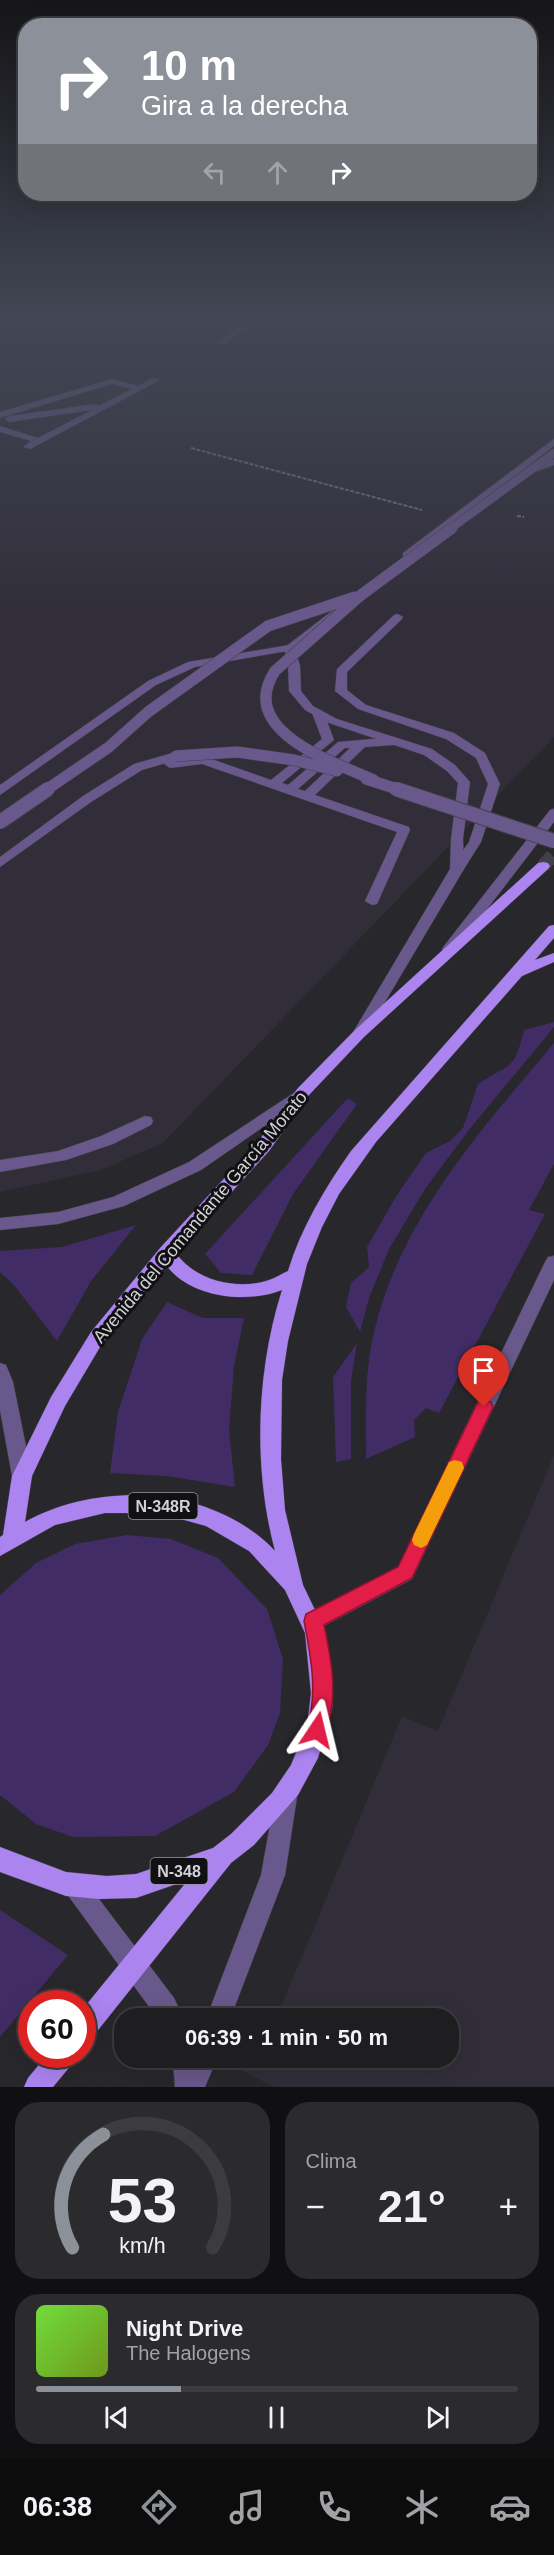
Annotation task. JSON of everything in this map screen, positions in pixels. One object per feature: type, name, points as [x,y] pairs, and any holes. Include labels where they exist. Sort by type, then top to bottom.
[{"type":"main road","name":"Avenida del Comandante García Morato","points":[[7,1542],[21,1476],[58,1402],[97,1337],[167,1252],[263,1148],[303,1092],[359,1034],[434,968],[543,866]]},
{"type":"main road","points":[[294,1583],[274,1501],[271,1432],[276,1349],[293,1276],[332,1192],[381,1122],[445,1054],[554,929]]},
{"type":"main road","points":[[516,973],[554,957]]},
{"type":"main road","points":[[167,1252],[179,1269],[203,1283],[227,1290],[243,1292],[268,1288],[293,1276]]},
{"type":"main road","name":"N-348R","points":[[7,1542],[61,1514],[87,1507],[132,1502],[187,1509],[248,1536],[294,1583]]},
{"type":"main road","name":"N-348","points":[[0,1859],[75,1886],[134,1887],[224,1855],[286,1797],[307,1761],[321,1715],[323,1667],[313,1621],[294,1583]]},
{"type":"main road","points":[[96,2013],[224,1855]]},
{"type":"main road","points":[[37,2087],[52,2068]]},
{"type":"street","points":[[27,447],[79,420]]},
{"type":"street","points":[[0,429],[40,441]]},
{"type":"street","points":[[0,791],[152,683],[192,664],[289,648],[503,479],[554,442]]},
{"type":"street","points":[[374,780],[310,751],[290,739],[272,722],[264,704],[266,687],[275,671],[361,595],[554,453]]},
{"type":"street","points":[[529,471],[554,462]]},
{"type":"street","points":[[0,822],[109,747],[148,712],[268,626],[361,595]]},
{"type":"street","points":[[359,1034],[475,842],[494,784],[481,756],[450,736],[362,707],[341,691],[341,671],[398,617]]},
{"type":"street","points":[[289,648],[294,666],[295,691],[309,708],[333,721],[428,752],[451,768],[464,782],[457,839],[457,869]]},
{"type":"street","points":[[273,784],[328,740],[326,727],[318,713]]},
{"type":"street","points":[[290,790],[342,744],[394,741]]},
{"type":"street","points":[[307,796],[362,743]]},
{"type":"street","points":[[0,863],[104,788],[138,767],[176,756],[237,752],[294,760],[374,780],[554,842]]},
{"type":"street","points":[[170,764],[203,760],[404,830],[372,901]]},
{"type":"street","name":"Avenida del Comandante García Morato","points":[[434,968],[554,813]]},
{"type":"street","points":[[0,1224],[58,1218],[118,1202],[195,1166],[303,1092]]},
{"type":"street","points":[[0,1166],[60,1156],[107,1140],[145,1121]]},
{"type":"street","points":[[313,1621],[405,1573],[554,1262]]},
{"type":"street","points":[[0,1370],[21,1476]]},
{"type":"street","points":[[223,2008],[273,1875],[286,1797]]},
{"type":"street","points":[[75,1886],[166,2008]]},
{"type":"street","points":[[187,2068],[190,2087]]},
{"type":"street","points":[[190,2087],[199,2068]]},
{"type":"path","points":[[191,448],[426,511]]},
{"type":"path","points":[[517,516],[524,517]]},
{"type":"shaded area","points":[[0,420],[554,420],[554,737],[163,1143],[101,1170],[0,1192]]},
{"type":"shaded area","points":[[554,1022],[554,1027],[468,1131],[425,1189],[389,1249],[369,1298],[360,1332],[346,1307],[351,1283],[369,1267],[367,1247],[397,1195],[426,1153],[450,1141],[463,1128],[478,1084],[514,1060],[524,1030]]},
{"type":"shaded area","points":[[554,1043],[554,1164],[529,1210],[545,1214],[439,1413],[426,1408],[414,1420],[415,1437],[366,1459],[366,1395],[371,1348],[386,1290],[403,1251],[447,1177]]},
{"type":"shaded area","points":[[348,1098],[357,1104],[293,1194],[252,1275],[221,1273],[205,1254]]},
{"type":"shaded area","points":[[136,1225],[91,1281],[57,1341],[14,1285],[0,1272],[0,1251],[62,1247]]},
{"type":"shaded area","points":[[167,1302],[203,1318],[244,1318],[234,1366],[229,1430],[235,1487],[167,1476],[110,1473],[118,1412],[142,1339]]},
{"type":"shaded area","points":[[357,1343],[351,1381],[351,1459],[336,1462],[333,1377]]},
{"type":"shaded area","points":[[554,1455],[554,2087],[274,2087],[241,2070],[243,2068],[459,2068],[459,2008],[281,2008],[402,1716],[438,1731]]},
{"type":"shaded area","points":[[127,1535],[171,1539],[218,1558],[267,1609],[283,1659],[280,1713],[268,1745],[234,1792],[155,1836],[73,1837],[36,1824],[0,1795],[0,1595],[36,1563],[75,1544]]},
{"type":"shaded area","points":[[0,1910],[68,1955],[39,1990],[18,1990],[18,2015],[0,2037]]},
{"type":"tunnel","points":[[543,866],[554,854]]},
{"type":"slow traffic","points":[[421,1540],[455,1468]]},
{"type":"route","points":[[317,1730],[321,1715],[323,1667],[313,1621],[405,1573],[484,1407]]}]
